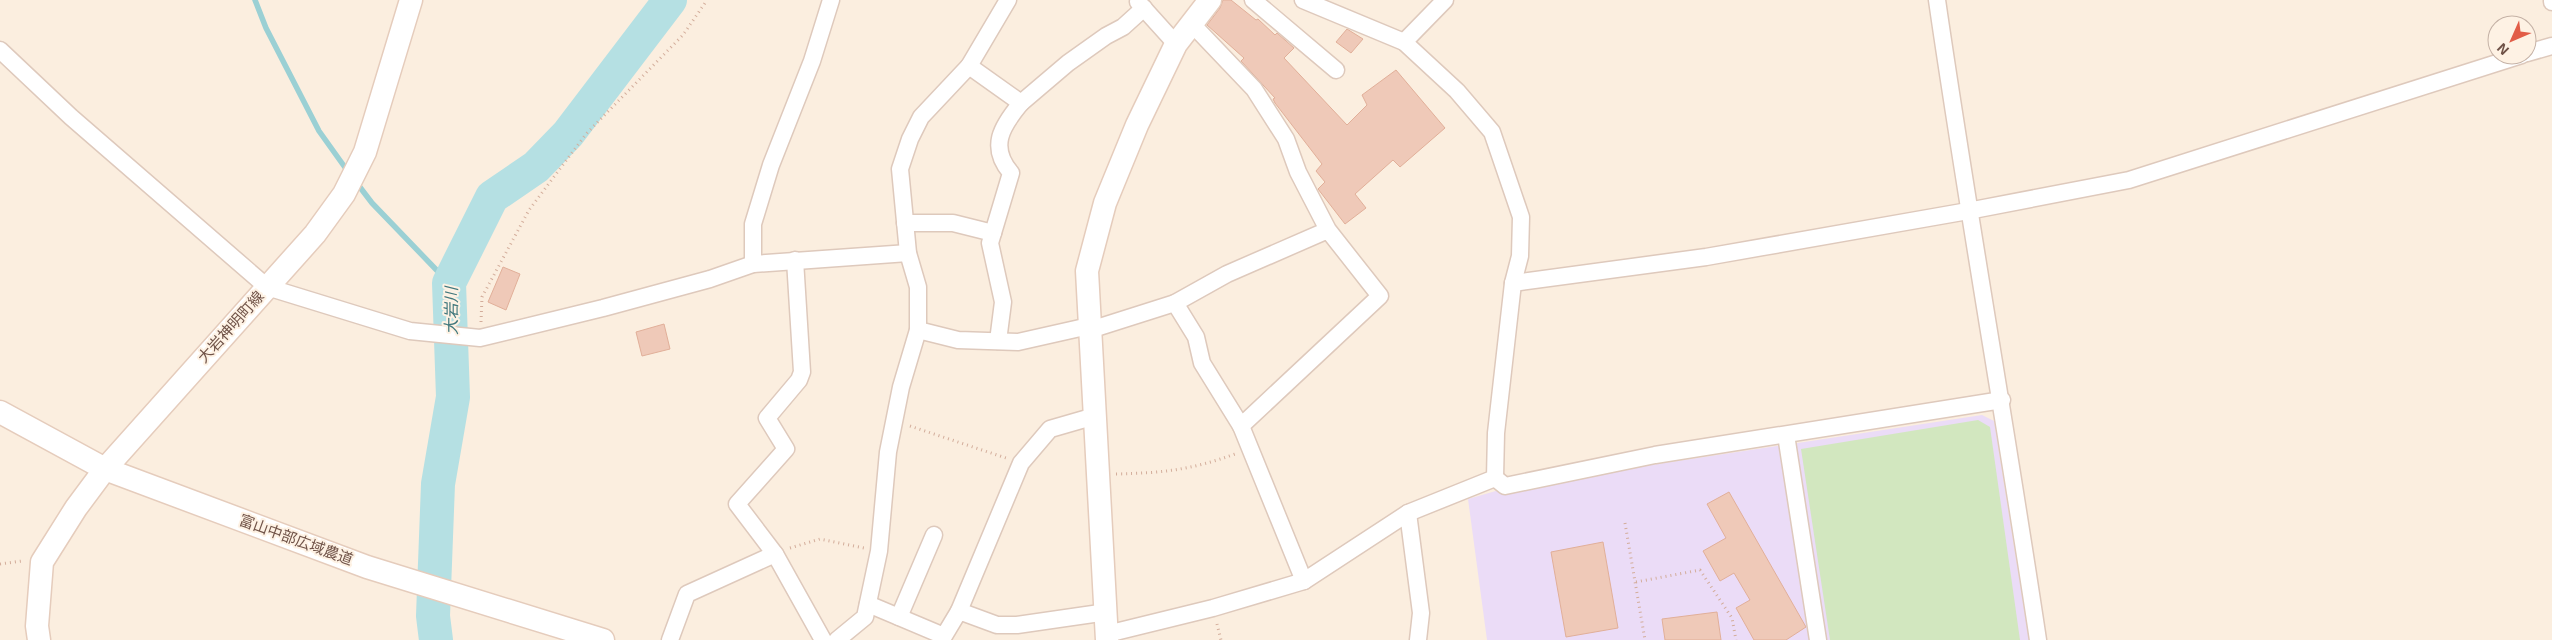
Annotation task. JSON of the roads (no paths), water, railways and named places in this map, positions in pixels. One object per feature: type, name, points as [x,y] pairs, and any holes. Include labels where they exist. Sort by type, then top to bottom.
[{"type":"street","name":"大岩神明町線","points":[[40,640],[37,626],[42,562],[76,508],[105,469],[314,234],[344,194],[365,152],[411,0]]},
{"type":"street","points":[[753,264],[753,224],[771,165],[812,61],[831,0]]},
{"type":"street","points":[[837,640],[866,617],[879,551],[888,452],[894,420],[918,330],[918,287],[908,253],[900,169],[910,138],[921,117],[969,66],[1008,0]]},
{"type":"street","points":[[1107,629],[1087,271],[1104,203],[1137,125],[1176,44],[1210,0]]},
{"type":"street","points":[[1253,0],[1336,70]]},
{"type":"street","points":[[1303,0],[1404,42],[1457,91],[1492,132],[1521,217],[1520,256],[1513,283],[1496,433],[1495,478]]},
{"type":"street","points":[[1404,42],[1445,0]]},
{"type":"street","points":[[1937,0],[1968,211],[2002,400],[2038,640]]},
{"type":"street","points":[[998,341],[1003,302],[990,244],[1011,173],[1001,162],[998,148],[999,137],[1021,103],[1068,63],[1106,36],[1124,28],[1140,4],[1176,44]]},
{"type":"street","points":[[1192,24],[1254,89],[1286,139],[1310,197],[1328,230],[1380,296],[1240,426]]},
{"type":"street","points":[[2537,50],[2552,46]]},
{"type":"street","points":[[0,50],[71,117],[267,287],[410,331],[480,338],[612,306],[710,279],[753,264],[908,253]]},
{"type":"street","points":[[1513,283],[1706,257],[1968,211],[2129,180],[2491,65]]},
{"type":"street","points":[[969,66],[1021,103]]},
{"type":"street","points":[[905,223],[953,223],[993,233]]},
{"type":"street","points":[[918,330],[958,340],[1018,342],[1089,328],[1174,303],[1228,274],[1328,230]]},
{"type":"street","points":[[795,260],[802,372],[799,380],[767,418],[786,449],[737,504],[776,554],[823,640]]},
{"type":"street","points":[[1174,303],[1196,337],[1202,363],[1240,426],[1304,581]]},
{"type":"street","points":[[1495,478],[1505,486],[1655,455],[2002,400]]},
{"type":"street","name":"富山中部広域農道","points":[[0,412],[105,469],[367,566],[603,640]]},
{"type":"street","points":[[868,604],[944,636],[958,611],[1021,463],[1050,429],[1095,416]]},
{"type":"street","points":[[1786,435],[1818,640]]},
{"type":"street","points":[[958,611],[997,625],[1107,629],[1213,608],[1304,581],[1408,512],[1495,478]]},
{"type":"street","points":[[1408,512],[1421,613],[1418,640]]},
{"type":"street","points":[[899,617],[934,535]]},
{"type":"street","points":[[670,640],[688,594],[776,554]]},
{"type":"waterway","points":[[255,0],[266,28],[319,131],[349,173]]},
{"type":"waterway","name":"大岩川","points":[[436,640],[433,616],[438,484],[453,397],[449,283],[492,197],[536,167],[568,134],[670,0]]},
{"type":"waterway","points":[[356,182],[372,203],[449,283]]}]
